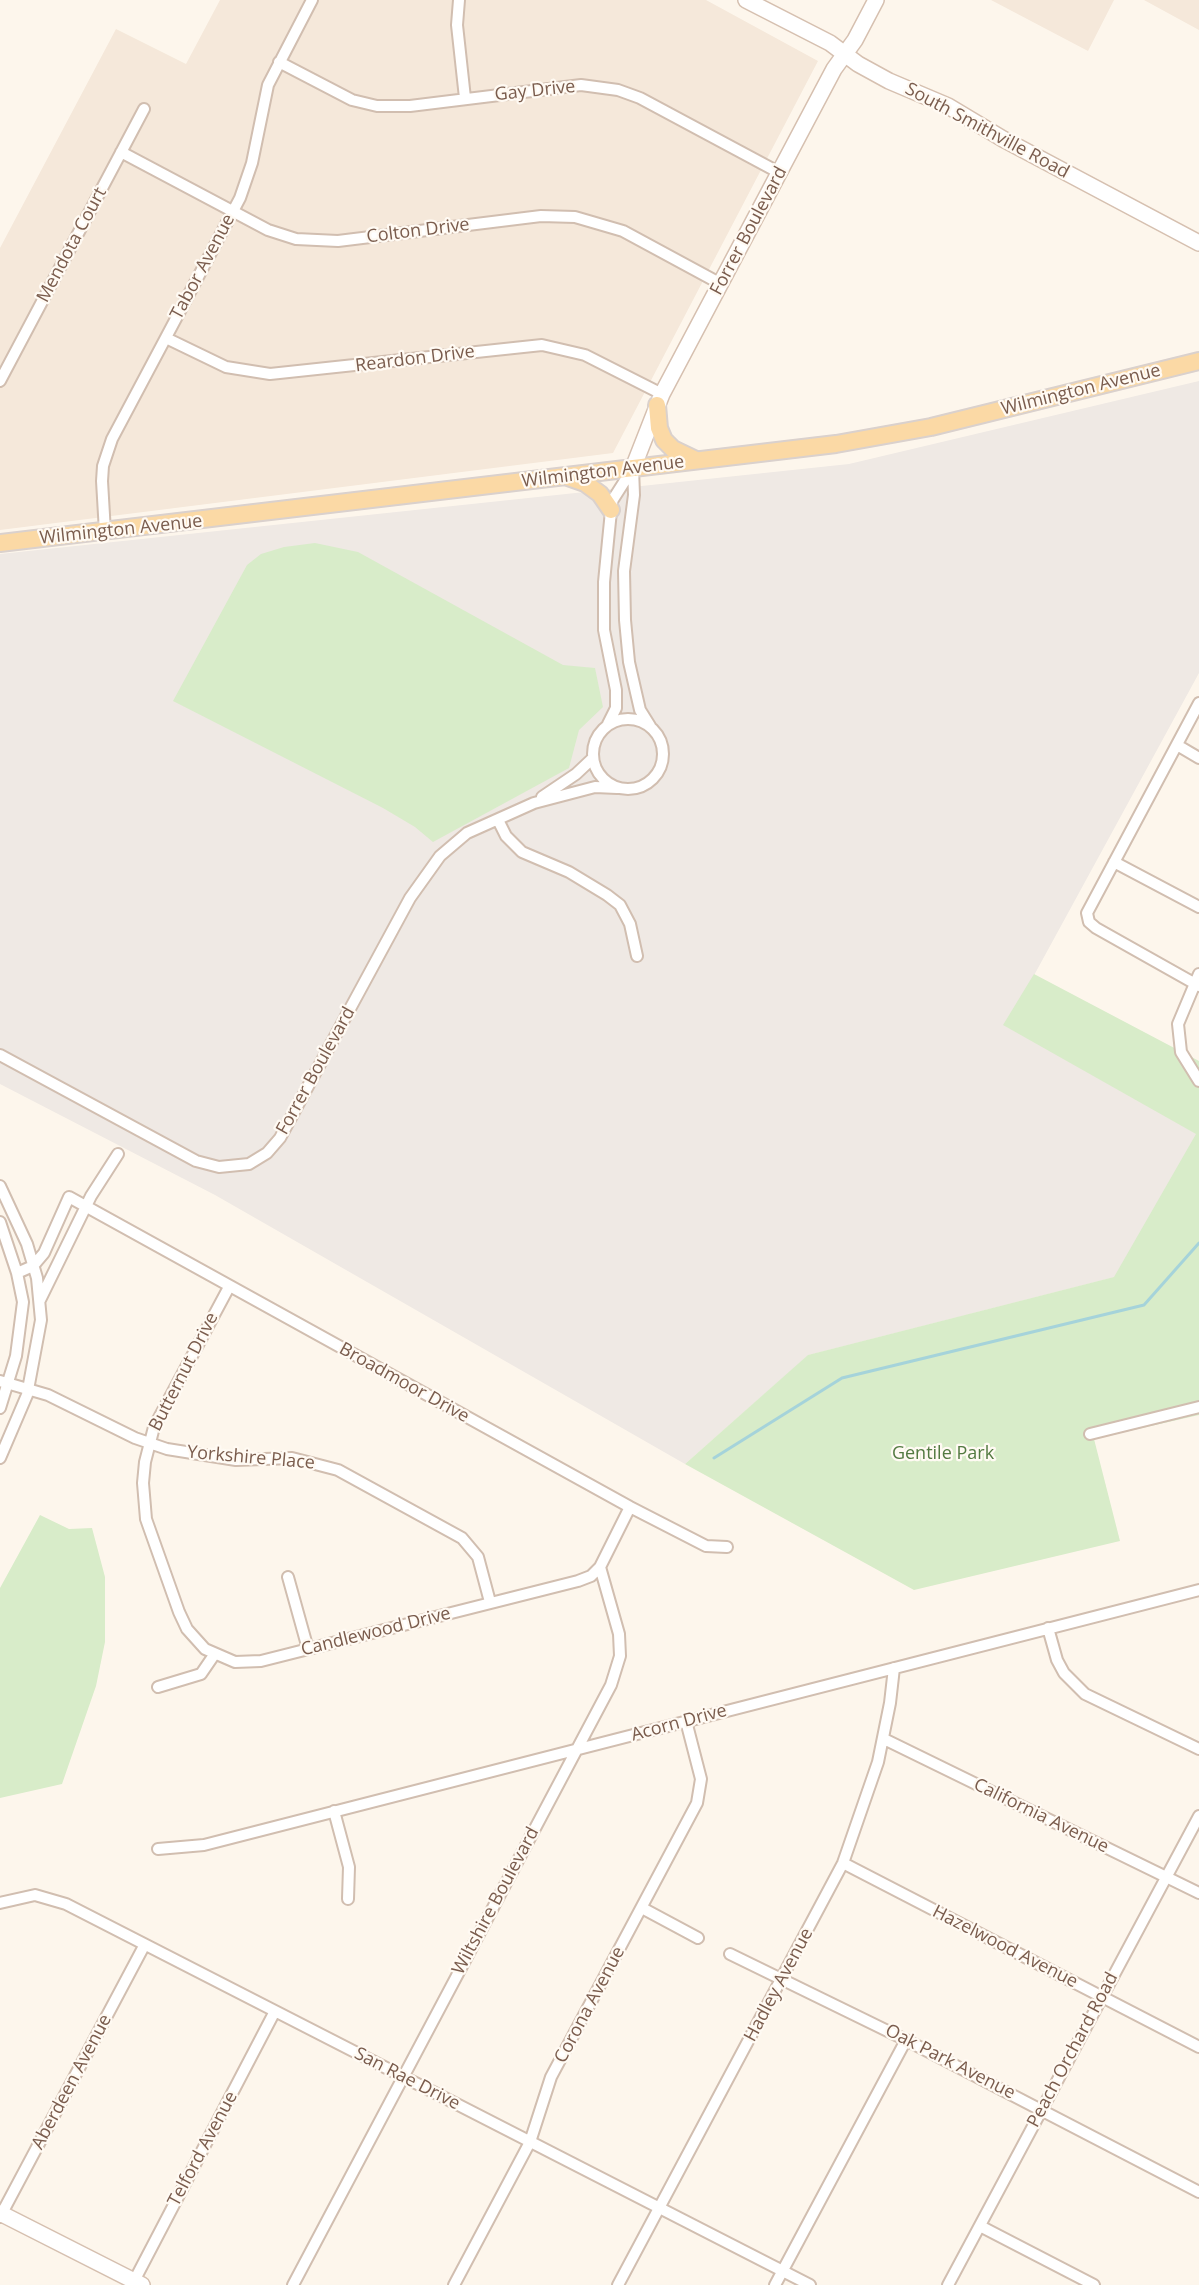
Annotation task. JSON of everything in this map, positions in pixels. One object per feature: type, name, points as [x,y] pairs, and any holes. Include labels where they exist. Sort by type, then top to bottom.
[{"type":"main road","name":"South Smithville Road","points":[[746,0],[830,43],[889,81],[948,106],[1003,139],[1199,243]]},
{"type":"main road","name":"Forrer Boulevard","points":[[633,468],[659,400],[834,69],[876,0]]},
{"type":"main road","name":"Wilmington Avenue","points":[[0,543],[567,477],[891,435],[1199,361]]},
{"type":"main road","points":[[659,400],[659,428],[664,440],[673,449],[697,460]]},
{"type":"main road","points":[[567,477],[585,483],[600,494],[611,510]]},
{"type":"main road","points":[[1,2215],[136,2284]]},
{"type":"street","name":"Tabor Avenue","points":[[105,532],[102,480],[106,452],[247,182],[264,97],[279,62],[312,0]]},
{"type":"street","points":[[459,0],[457,25],[465,98]]},
{"type":"street","name":"Gay Drive","points":[[279,62],[352,100],[377,106],[410,106],[573,86],[618,90],[640,98],[780,173]]},
{"type":"street","name":"Mendota Court","points":[[0,381],[144,109]]},
{"type":"street","name":"Colton Drive","points":[[121,152],[232,212],[283,236],[326,242],[541,216],[575,217],[622,231],[721,284]]},
{"type":"street","name":"Reardon Drive","points":[[166,338],[226,367],[270,375],[542,345],[585,355],[659,400]]},
{"type":"street","name":"Forrer Boulevard","points":[[0,1055],[196,1161],[219,1167],[249,1164],[267,1153],[280,1138],[421,879],[453,843],[483,824],[498,820],[534,803],[576,774],[593,758],[593,746],[598,735],[608,724],[616,708],[616,690],[604,630],[604,582],[612,501],[633,468]]},
{"type":"street","name":"Forrer Boulevard","points":[[534,803],[595,787],[638,788],[649,783],[660,769],[663,758],[662,745],[640,710],[629,662],[624,571],[634,495],[633,468]]},
{"type":"street","points":[[1199,703],[1114,862],[1087,918],[1096,928],[1197,981],[1178,1024],[1181,1052],[1199,1081]]},
{"type":"street","points":[[608,724],[620,719],[632,719],[650,726]]},
{"type":"street","points":[[1176,745],[1199,758]]},
{"type":"street","points":[[593,758],[598,773],[606,782],[617,788]]},
{"type":"street","points":[[498,820],[506,836],[522,852],[569,872],[620,905],[630,924],[637,956]]},
{"type":"street","points":[[1114,862],[1199,907]]},
{"type":"street","points":[[40,1300],[86,1208],[118,1154]]},
{"type":"street","points":[[0,1186],[19,1222],[33,1266],[40,1300],[41,1320],[29,1387],[0,1458]]},
{"type":"street","points":[[17,1273],[33,1266],[44,1253],[69,1197],[86,1208]]},
{"type":"street","name":"Broadmoor Drive","points":[[86,1208],[630,1507],[706,1546],[727,1547]]},
{"type":"street","points":[[0,1222],[17,1273],[23,1302],[0,1408]]},
{"type":"street","name":"Butternut Drive","points":[[214,1655],[194,1640],[187,1629],[151,1538],[144,1502],[145,1462],[154,1426],[229,1287]]},
{"type":"street","name":"Yorkshire Place","points":[[5,1382],[29,1387],[79,1408],[149,1443],[211,1458],[292,1458],[338,1470],[462,1538],[478,1557],[490,1602]]},
{"type":"street","points":[[1090,1434],[1199,1407]]},
{"type":"street","points":[[600,1567],[630,1507]]},
{"type":"street","name":"Candlewood Drive","points":[[214,1655],[247,1663],[582,1580],[600,1567]]},
{"type":"street","name":"Wiltshire Boulevard","points":[[293,2285],[611,1685],[620,1656],[619,1634],[600,1567]]},
{"type":"street","points":[[288,1577],[308,1649]]},
{"type":"street","name":"Acorn Drive","points":[[158,1849],[204,1845],[1199,1590]]},
{"type":"street","points":[[1048,1628],[1052,1647],[1064,1673],[1085,1694],[1199,1749]]},
{"type":"street","points":[[158,1687],[201,1674],[214,1655]]},
{"type":"street","name":"Hadley Avenue","points":[[618,2285],[843,1863],[867,1800],[884,1739],[894,1668]]},
{"type":"street","name":"Corona Avenue","points":[[454,2285],[530,2142],[551,2077],[697,1803],[700,1792],[700,1771],[686,1721]]},
{"type":"street","name":"California Avenue","points":[[884,1739],[1199,1893]]},
{"type":"street","points":[[334,1811],[349,1867],[348,1899]]},
{"type":"street","name":"Peach Orchard Road","points":[[948,2285],[1199,1816]]},
{"type":"street","name":"Hazelwood Avenue","points":[[843,1863],[1199,2047]]},
{"type":"street","name":"San Rae Drive","points":[[0,1903],[27,1896],[44,1896],[810,2285]]},
{"type":"street","points":[[642,1908],[698,1938]]},
{"type":"street","name":"Aberdeen Avenue","points":[[1,2215],[144,1946]]},
{"type":"street","name":"Oak Park Avenue","points":[[730,1954],[906,2040],[1199,2192]]},
{"type":"street","name":"Telford Avenue","points":[[136,2284],[274,2013]]},
{"type":"street","points":[[775,2285],[906,2040]]},
{"type":"street","points":[[980,2226],[1094,2285]]},
{"type":"shaded area","points":[[220,0],[706,0],[818,61],[613,453],[0,530],[0,248],[116,29],[186,64]]},
{"type":"shaded area","points":[[991,0],[1114,0],[1088,51]]},
{"type":"shaded area","points":[[1144,0],[1199,0],[1199,30]]},
{"type":"shaded area","points":[[1199,381],[1199,673],[1020,1001],[1199,1135],[1119,1276],[809,1355],[685,1464],[215,1195],[0,1084],[0,554],[849,464]]},
{"type":"green space","points":[[315,543],[358,552],[563,665],[595,668],[603,707],[579,730],[569,768],[433,842],[415,827],[383,808],[173,701],[247,565],[261,554],[284,547]]},
{"type":"green space","name":"Gentile Park","points":[[1034,974],[1199,1061],[1199,1415],[1094,1439],[1120,1541],[914,1590],[685,1464],[808,1355],[1114,1277],[1196,1134],[1003,1025]]},
{"type":"green space","points":[[40,1515],[69,1529],[92,1528],[105,1577],[105,1642],[96,1686],[62,1784],[0,1798],[0,1588]]},
{"type":"waterway","points":[[714,1458],[842,1378],[1144,1305],[1199,1243]]}]
